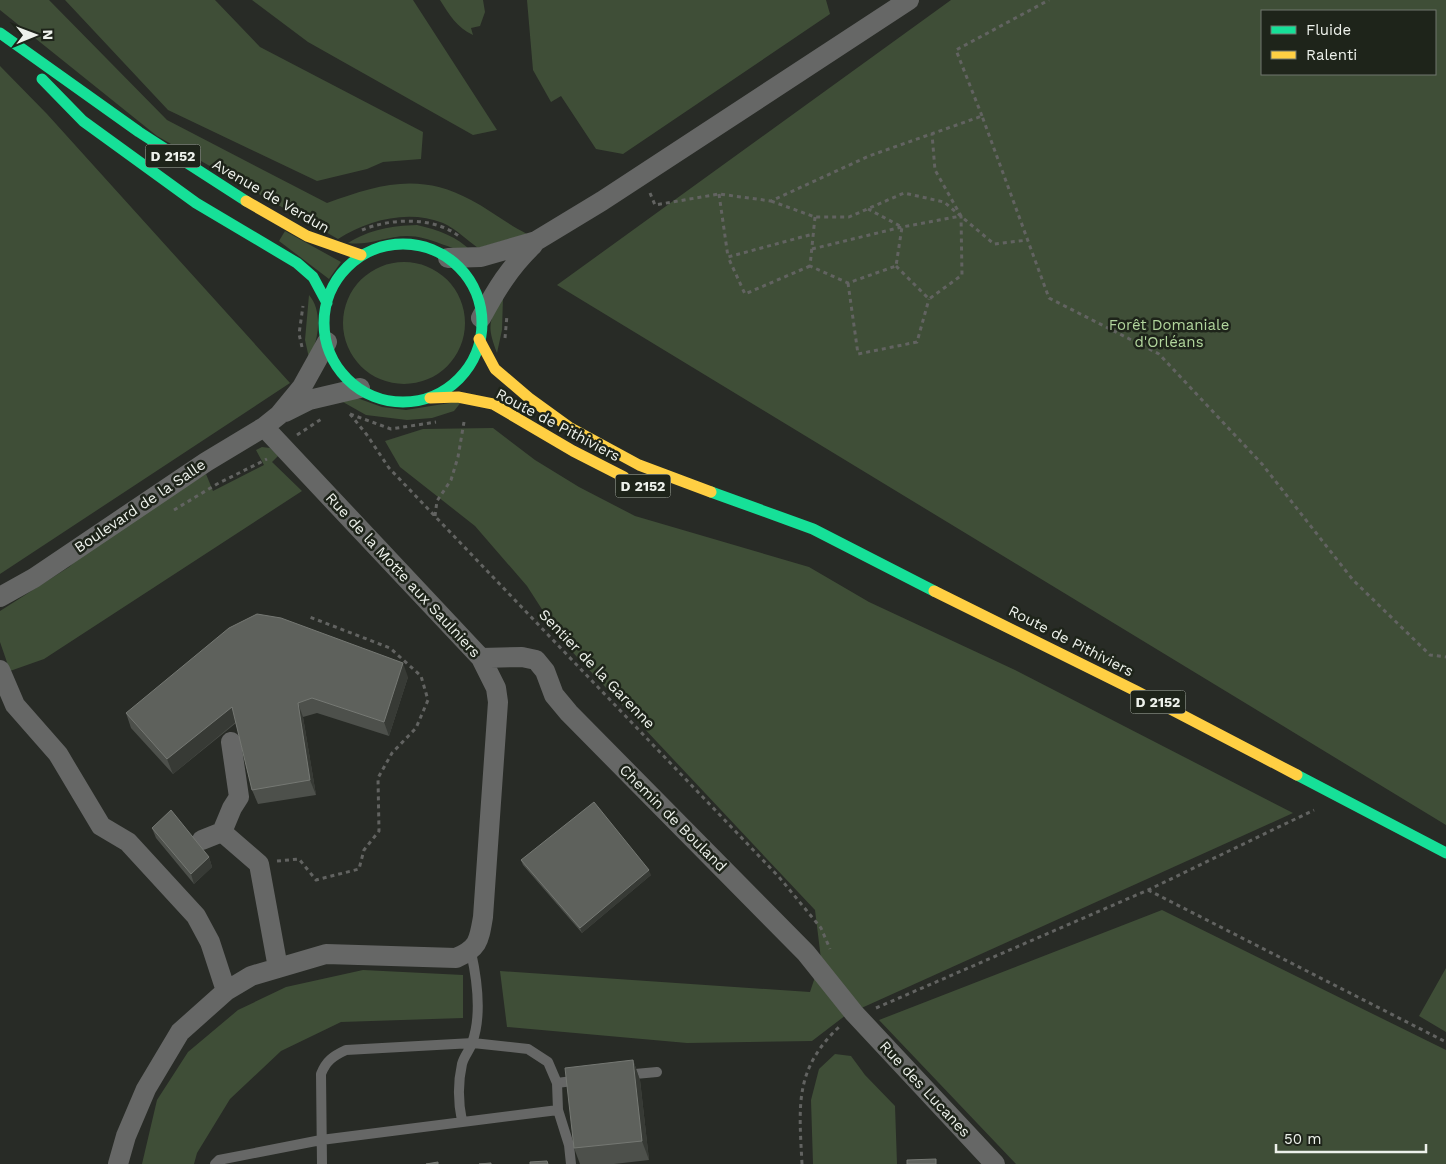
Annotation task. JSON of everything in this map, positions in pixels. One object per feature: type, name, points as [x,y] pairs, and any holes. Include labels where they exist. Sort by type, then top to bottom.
[{"type":"main road","name":"Avenue de Verdun","points":[[0,33],[156,145],[249,203],[315,241],[361,255]]},
{"type":"main road","name":"D 2152","points":[[0,37],[83,121],[196,204],[297,263],[313,277],[327,303]]},
{"type":"main road","points":[[406,243],[427,246],[448,258],[457,263],[473,285],[483,325],[474,360],[453,385],[430,398],[409,403],[378,399],[348,382],[330,356],[326,342],[323,316],[330,290],[345,268],[361,255],[379,246],[406,243]]},
{"type":"main road","name":"Route de Pithiviers","points":[[479,339],[495,369],[569,427],[639,465],[813,529],[867,558],[1136,691],[1446,853]]},
{"type":"main road","name":"Route de Pithiviers","points":[[430,398],[458,397],[494,404],[573,452],[633,481]]},
{"type":"main road","name":"Route de Pithiviers","points":[[816,544],[867,558]]},
{"type":"street","points":[[481,318],[499,284],[518,259],[536,242],[909,0]]},
{"type":"street","points":[[448,258],[480,257],[536,242]]},
{"type":"street","name":"Boulevard de la Salle","points":[[271,421],[302,387],[326,342]]},
{"type":"street","name":"Boulevard de la Salle","points":[[0,597],[34,578],[206,462],[271,421],[310,400],[360,388]]},
{"type":"street","name":"Rue de la Motte aux Saulniers","points":[[271,421],[284,446],[481,658],[496,688],[498,702],[483,917],[480,936],[471,952]]},
{"type":"street","name":"Chemin de Bouland","points":[[481,658],[522,657],[536,660],[545,671],[554,695],[569,713],[806,953],[856,1015]]},
{"type":"street","points":[[0,670],[15,705],[58,754],[101,826],[128,842],[196,916],[210,942],[226,992]]},
{"type":"street","points":[[202,840],[222,832],[232,808],[239,798],[231,742]]},
{"type":"street","points":[[222,832],[259,864],[278,968]]},
{"type":"street","points":[[118,1164],[126,1136],[146,1089],[180,1032],[226,992],[252,976],[326,954],[456,958],[471,952]]},
{"type":"street","name":"Rue des Lucanes","points":[[856,1015],[996,1164]]},
{"type":"lane","points":[[462,1121],[458,1101],[462,1062],[472,1043],[478,981],[471,952]]},
{"type":"lane","points":[[322,1164],[321,1074],[325,1064],[334,1055],[346,1050],[380,1047],[472,1043],[528,1049],[548,1062],[557,1083],[558,1110],[570,1145],[571,1164]]},
{"type":"lane","points":[[611,1077],[657,1072]]},
{"type":"lane","points":[[557,1083],[593,1079]]},
{"type":"lane","points":[[215,1164],[219,1160],[321,1140],[558,1110]]},
{"type":"path","points":[[1050,0],[956,50],[1049,298],[1159,354],[1262,464],[1353,580],[1430,655],[1446,657]]},
{"type":"path","points":[[771,201],[869,156],[982,116]]},
{"type":"path","points":[[848,283],[858,354],[917,342],[929,298],[962,275],[961,216],[935,170],[932,133]]},
{"type":"path","points":[[643,173],[655,205],[719,194],[771,201],[815,217],[849,216],[904,193],[944,202],[994,244],[1028,240]]},
{"type":"path","points":[[719,194],[728,257],[745,294],[810,266],[848,283],[896,266]]},
{"type":"path","points":[[867,209],[902,227]]},
{"type":"path","points":[[812,250],[902,227],[961,216]]},
{"type":"path","points":[[810,266],[815,217]]},
{"type":"path","points":[[358,231],[392,222],[416,222],[439,226],[464,240]]},
{"type":"path","points":[[896,266],[902,227]]},
{"type":"path","points":[[728,257],[813,234]]},
{"type":"path","points":[[896,266],[929,298]]},
{"type":"path","points":[[303,352],[299,334],[304,302]]},
{"type":"path","points":[[344,411],[391,429],[431,424],[439,421]]},
{"type":"path","points":[[167,514],[216,484],[268,458],[330,413]]},
{"type":"path","name":"Sentier de la Garenne","points":[[350,414],[389,468],[779,877],[821,928],[826,940]]},
{"type":"path","points":[[435,516],[437,501],[451,480],[458,457],[465,418]]},
{"type":"path","points":[[259,864],[299,858],[316,880],[359,868],[364,850],[379,831],[378,778],[392,753],[416,728],[428,700],[421,676],[390,648],[307,616]]},
{"type":"path","points":[[802,1164],[800,1124],[804,1077],[812,1058],[823,1042],[856,1015],[1148,890],[1340,798]]},
{"type":"path","points":[[1148,890],[1446,1042]]},
{"type":"green space","points":[[0,0],[49,0],[167,120],[327,203],[382,186],[417,184],[434,186],[452,191],[471,200],[527,234],[478,248],[443,223],[430,219],[402,217],[375,222],[338,239],[157,136],[0,10]]},
{"type":"green space","points":[[65,0],[215,0],[260,47],[423,132],[421,159],[383,162],[367,169],[317,181],[168,110]]},
{"type":"green space","points":[[252,0],[413,0],[497,130],[473,135],[308,42]]},
{"type":"green space","points":[[440,0],[483,0],[485,12],[480,26],[471,28],[473,35],[458,25]]},
{"type":"green space","points":[[527,0],[826,0],[830,14],[623,154],[596,149],[561,96],[551,102],[533,70]]},
{"type":"green space","name":"Forêt Domaniale d'Orléans","points":[[951,0],[1446,0],[1446,825],[557,285]]},
{"type":"green space","points":[[0,66],[47,114],[290,383],[0,574]]},
{"type":"green space","points":[[417,225],[447,234],[472,252],[407,236],[355,244],[348,243],[365,234],[381,229]]},
{"type":"green space","points":[[285,231],[341,262],[329,279],[279,241]]},
{"type":"green space","points":[[404,262],[427,266],[447,280],[461,300],[465,323],[461,346],[447,366],[427,380],[404,384],[381,380],[361,366],[347,346],[343,323],[347,300],[361,280],[381,266]]},
{"type":"green space","points":[[309,295],[316,309],[318,326],[315,343],[309,358],[305,340]]},
{"type":"green space","points":[[503,297],[502,330],[497,353],[492,337],[491,324],[494,312]]},
{"type":"green space","points":[[357,398],[382,407],[406,410],[462,401],[454,411],[432,418],[407,420],[366,415],[343,402]]},
{"type":"green space","points":[[493,428],[535,460],[579,487],[635,516],[809,567],[869,602],[1015,670],[1293,813],[846,1015],[812,1041],[687,1043],[507,1027],[500,971],[810,992],[821,959],[815,910],[563,642],[527,586],[475,526],[400,467],[385,441],[423,429]]},
{"type":"green space","points":[[262,447],[270,448],[278,456],[272,462],[302,491],[44,659],[10,671],[0,642],[0,611],[69,567],[91,547],[206,474],[213,491],[264,465],[256,450]]},
{"type":"green space","points":[[1162,910],[1446,1050],[1446,1164],[1016,1164],[879,1020]]},
{"type":"green space","points":[[1446,968],[1446,1032],[1419,1016]]},
{"type":"green space","points":[[363,970],[463,975],[463,1018],[341,1022],[281,1051],[230,1099],[197,1153],[194,1164],[142,1164],[157,1100],[188,1052],[238,1010],[286,987]]},
{"type":"green space","points":[[835,1054],[851,1056],[865,1075],[895,1106],[897,1164],[813,1164],[811,1100],[819,1069]]},
{"type":"building","points":[[257,614],[281,618],[403,663],[384,722],[312,698],[298,703],[310,780],[252,790],[232,707],[167,759],[126,713],[229,628]]},
{"type":"building","points":[[594,802],[649,870],[580,928],[521,860]]},
{"type":"building","points":[[171,810],[209,857],[191,874],[152,828]]},
{"type":"building","points":[[633,1060],[642,1141],[574,1148],[565,1068]]},
{"type":"building","points":[[936,1159],[936,1164],[907,1164],[907,1160]]},
{"type":"building","points":[[547,1161],[548,1164],[530,1164],[530,1162]]},
{"type":"traffic: fast","points":[[0,33],[139,132],[246,201]]},
{"type":"traffic: fast","points":[[42,79],[83,121],[196,203],[297,263],[313,277],[327,303]]},
{"type":"traffic: fast","points":[[411,244],[426,247],[440,253],[459,267],[469,279],[479,300],[482,323],[479,346],[469,367],[459,379],[447,389],[426,399],[411,402],[395,402],[380,399],[359,389],[337,367],[325,338],[324,315],[327,300],[337,279],[359,257],[388,245],[411,244]]},
{"type":"traffic: fast","points":[[711,492],[813,529],[934,591]]},
{"type":"traffic: fast","points":[[1297,775],[1446,853]]},
{"type":"traffic: slow","points":[[246,201],[307,236],[361,255]]},
{"type":"traffic: slow","points":[[479,339],[495,369],[529,398],[569,427],[639,465],[711,492]]},
{"type":"traffic: slow","points":[[430,398],[458,397],[493,404],[573,451],[624,477]]},
{"type":"traffic: slow","points":[[934,591],[1136,691],[1297,775]]}]
